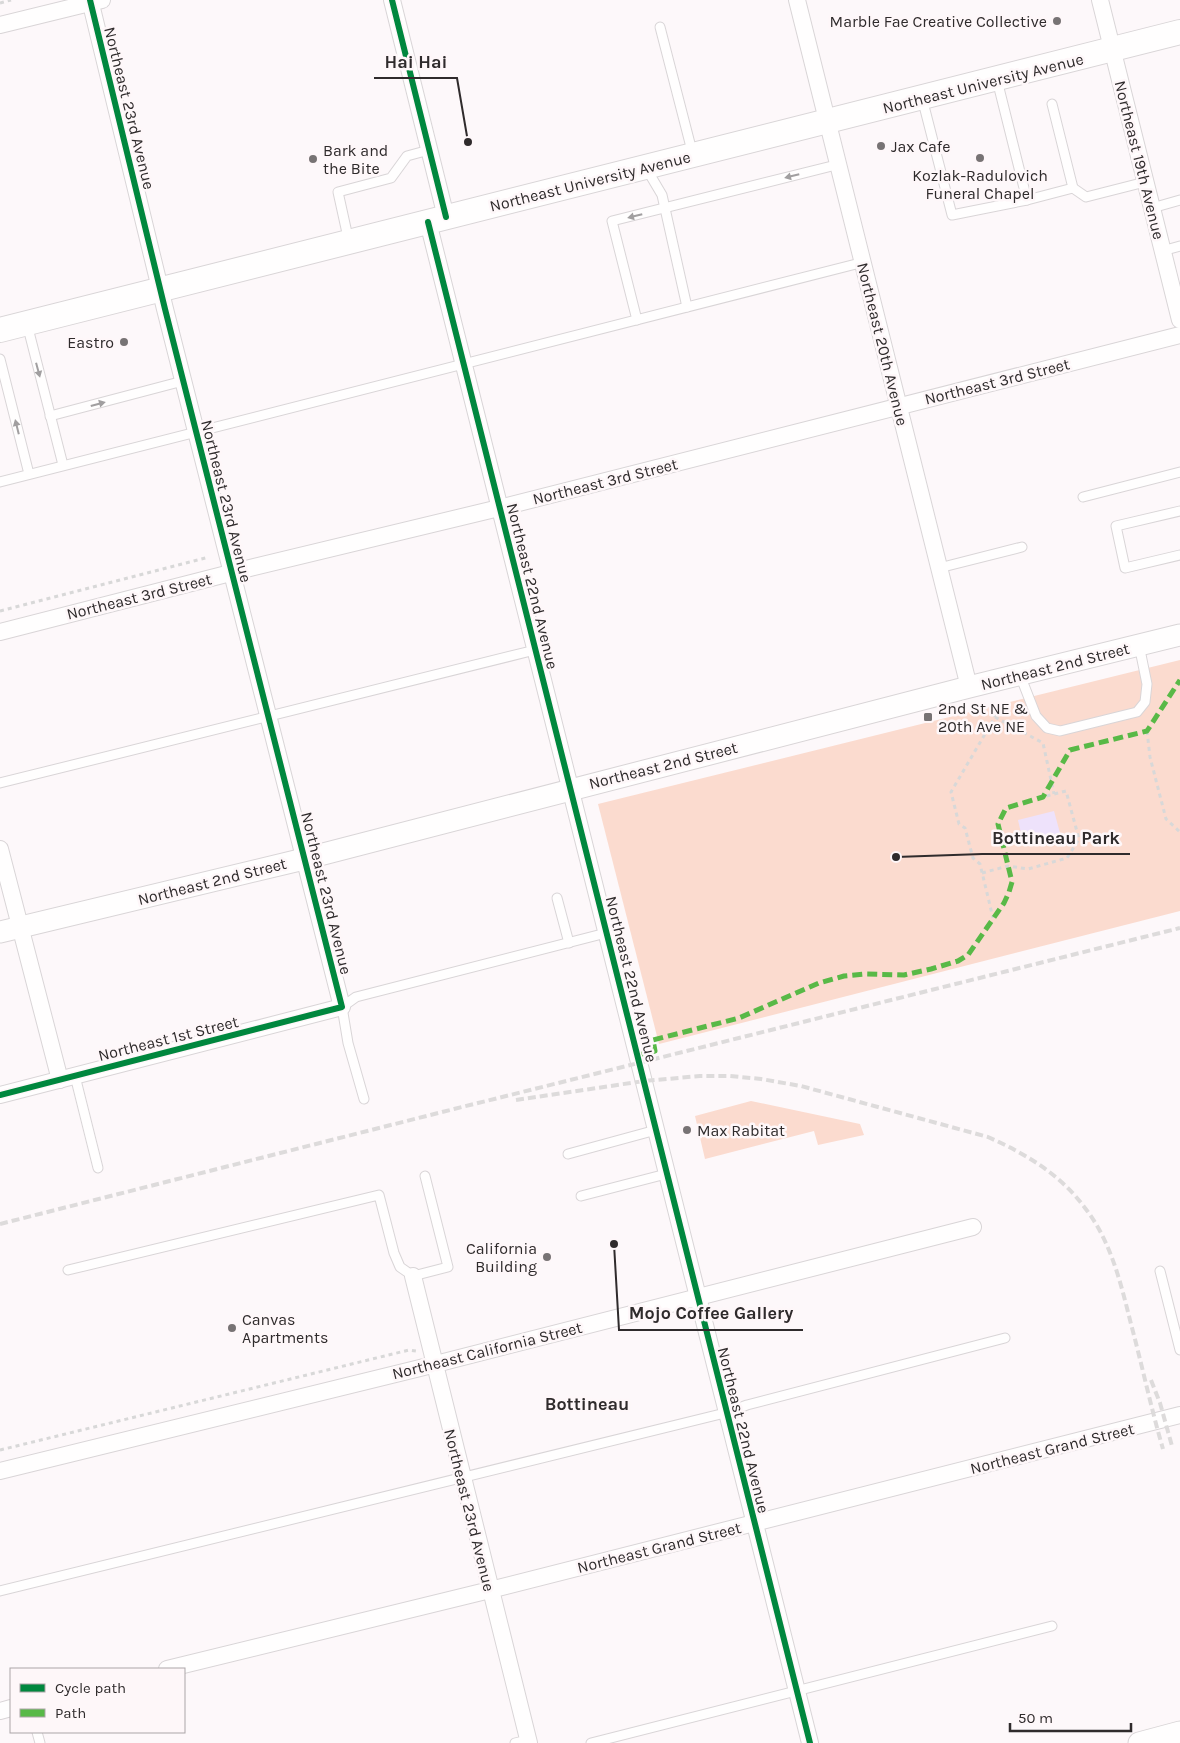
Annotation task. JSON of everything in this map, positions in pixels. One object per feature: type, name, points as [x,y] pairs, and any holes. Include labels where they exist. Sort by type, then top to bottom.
[{"type":"main road","name":"Northeast University Avenue","points":[[0,330],[997,80],[1180,32]]},
{"type":"street","name":"Northeast 22nd Avenue","points":[[392,0],[429,150],[437,219],[464,364],[725,1412],[810,1743]]},
{"type":"street","name":"Northeast 20th Avenue","points":[[798,0],[969,687]]},
{"type":"street","name":"Northeast 19th Avenue","points":[[1100,0],[1180,320]]},
{"type":"street","points":[[0,24],[94,1]]},
{"type":"street","name":"Northeast 23rd Avenue","points":[[94,1],[160,290],[342,1007]]},
{"type":"street","name":"Northeast 3rd Street","points":[[0,632],[231,573],[499,508],[1180,335]]},
{"type":"street","name":"Northeast 2nd Street","points":[[10,930],[304,859],[569,789],[1180,635]]},
{"type":"street","points":[[0,849],[10,930],[67,1078]]},
{"type":"street","name":"Northeast 1st Street","points":[[0,1094],[342,1007]]},
{"type":"street","name":"Northeast California Street","points":[[0,1471],[434,1364],[973,1227]]},
{"type":"street","name":"Northeast 23rd Avenue","points":[[413,1276],[490,1590],[524,1742]]},
{"type":"street","name":"Northeast Grand Street","points":[[171,1668],[490,1590],[1180,1415]]},
{"type":"street","points":[[1139,1743],[1178,1736]]},
{"type":"lane","points":[[660,26],[693,156]]},
{"type":"lane","points":[[997,80],[1027,200]]},
{"type":"lane","points":[[922,98],[952,215],[1027,200],[1073,188]]},
{"type":"lane","points":[[1052,104],[1073,188],[1086,197],[1145,182]]},
{"type":"lane","points":[[349,242],[338,192],[391,178],[407,156],[429,150]]},
{"type":"lane","points":[[637,320],[612,221],[840,164]]},
{"type":"lane","points":[[646,168],[662,195],[687,307]]},
{"type":"lane","points":[[1152,208],[1180,200]]},
{"type":"lane","points":[[1162,251],[1180,246]]},
{"type":"lane","points":[[0,482],[864,262]]},
{"type":"lane","points":[[27,324],[63,465]]},
{"type":"lane","points":[[0,359],[29,474]]},
{"type":"lane","points":[[50,416],[183,381]]},
{"type":"lane","points":[[1083,497],[1180,472]]},
{"type":"lane","points":[[1180,511],[1116,526],[1125,568],[1180,556]]},
{"type":"lane","points":[[939,568],[1022,547]]},
{"type":"lane","points":[[1020,674],[1036,716],[1048,728],[1060,731],[1137,712],[1144,702],[1147,684],[1139,645]]},
{"type":"lane","points":[[0,783],[535,650]]},
{"type":"lane","points":[[557,898],[569,943]]},
{"type":"lane","points":[[364,1099],[348,1042],[342,1007],[356,997],[606,933]]},
{"type":"lane","points":[[67,1078],[98,1168]]},
{"type":"lane","points":[[568,1154],[656,1130]]},
{"type":"lane","points":[[581,1196],[666,1174]]},
{"type":"lane","points":[[68,1270],[379,1195],[400,1267],[413,1276],[448,1267],[425,1176]]},
{"type":"lane","points":[[1160,1271],[1180,1350]]},
{"type":"lane","points":[[0,1591],[725,1412],[1005,1338]]},
{"type":"lane","points":[[591,1743],[1052,1626]]},
{"type":"path","points":[[0,3],[11,0]]},
{"type":"path","points":[[0,610],[209,558]]},
{"type":"path","points":[[991,706],[995,717],[1043,742],[1054,794]]},
{"type":"path","points":[[993,918],[980,864],[973,858],[965,828],[959,824],[951,792],[995,717]]},
{"type":"path","points":[[1147,731],[1150,758],[1166,819],[1180,832]]},
{"type":"path","points":[[982,873],[1008,866],[1028,869],[1067,858],[1079,839],[1066,791],[1042,797]]},
{"type":"path","points":[[0,1450],[410,1350],[416,1351]]},
{"type":"shaded area","points":[[1180,660],[1180,911],[659,1044],[598,804]]},
{"type":"shaded area","points":[[1054,811],[1060,833],[1023,842],[1018,820]]},
{"type":"shaded area","points":[[751,1101],[860,1124],[864,1135],[818,1145],[814,1131],[705,1159],[695,1116]]},
{"type":"railway","points":[[0,1224],[1180,928]]},
{"type":"railway","points":[[516,1100],[644,1081],[700,1076],[761,1079],[801,1086],[988,1137],[1016,1150],[1041,1166],[1065,1185],[1085,1208],[1102,1234],[1119,1278],[1163,1449]]},
{"type":"railway","points":[[1151,1380],[1160,1403],[1172,1446]]},
{"type":"marked path","points":[[637,1055],[655,1051],[653,1040],[739,1018],[819,983],[844,976],[865,974],[904,975],[958,961],[968,955],[1004,903],[1012,882],[998,824],[1006,808],[1043,797],[1070,750],[1147,731],[1180,680]]},
{"type":"cycle path","points":[[0,1095],[342,1007],[165,309],[90,0]]},
{"type":"cycle path","points":[[392,0],[446,217]]},
{"type":"cycle path","points":[[428,222],[810,1743]]},
{"type":"place","name":"Marble Fae Creative Collective","points":[[1057,21]]},
{"type":"place","name":"Hai Hai","points":[[468,142]]},
{"type":"place","name":"Jax Cafe","points":[[881,146]]},
{"type":"place","name":"Kozlak-Radulovich Funeral Chapel","points":[[980,158]]},
{"type":"place","name":"Bark and the Bite","points":[[313,159]]},
{"type":"place","name":"Eastro","points":[[124,342]]},
{"type":"place","name":"2nd St NE & 20th Ave NE","points":[[928,717]]},
{"type":"place","name":"Bottineau Park","points":[[896,857]]},
{"type":"place","name":"Max Rabitat","points":[[687,1130]]},
{"type":"place","name":"Mojo Coffee Gallery","points":[[614,1244]]},
{"type":"place","name":"California Building","points":[[547,1257]]},
{"type":"place","name":"Canvas Apartments","points":[[232,1328]]},
{"type":"district","name":"Bottineau","points":[[587,1404]]}]
